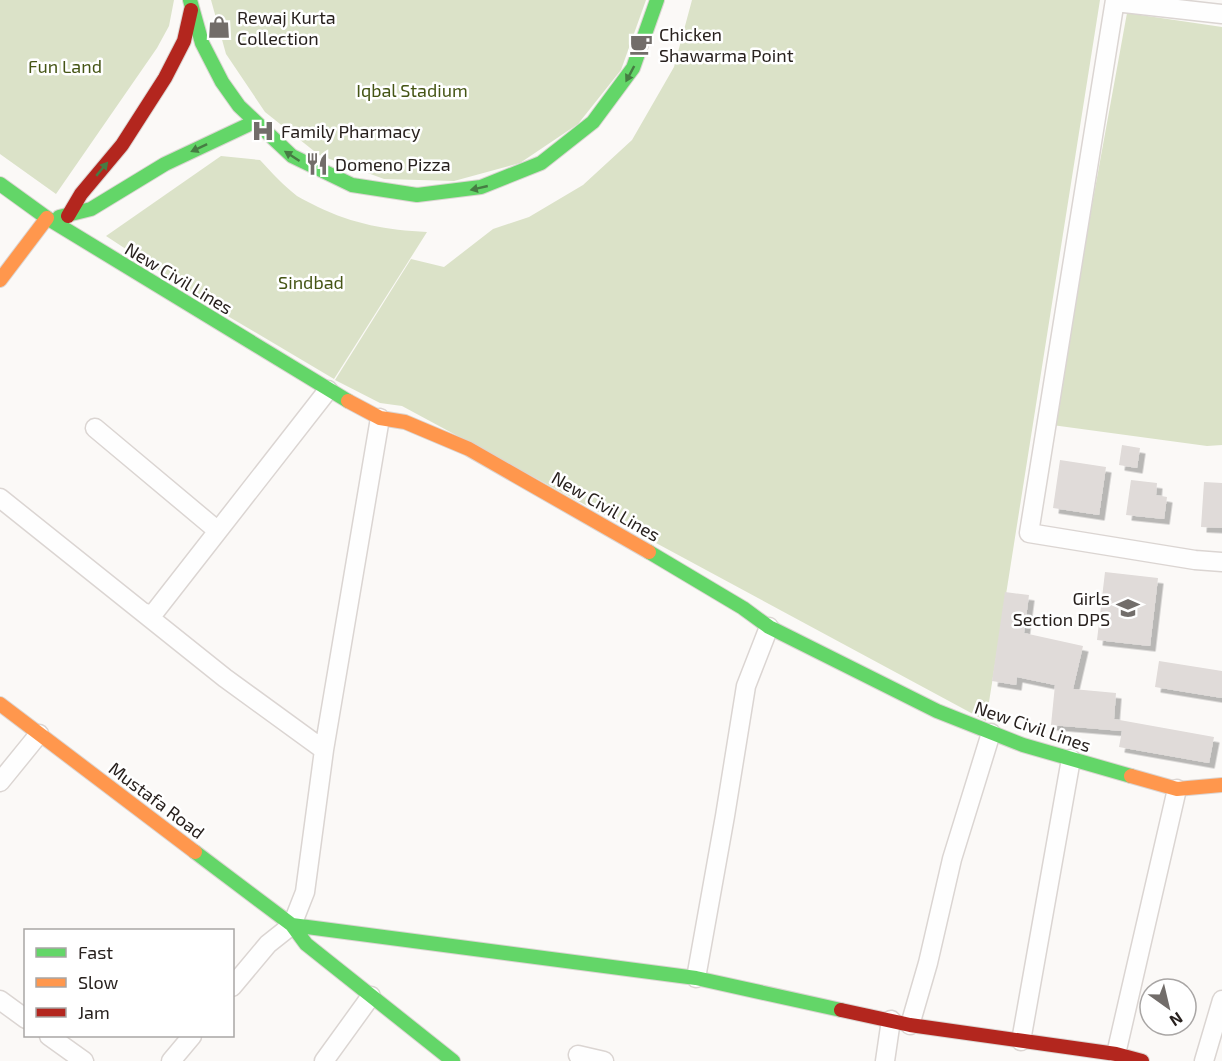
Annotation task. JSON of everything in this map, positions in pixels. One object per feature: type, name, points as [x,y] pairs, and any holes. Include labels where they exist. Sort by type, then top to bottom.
[{"type":"street","points":[[191,3],[204,49],[225,88],[252,123],[279,147],[309,166],[341,181],[376,191],[423,195],[447,194],[482,188],[516,177],[548,160],[577,139],[603,114],[624,85],[641,54],[653,20],[657,0]]},
{"type":"street","points":[[1222,14],[1115,1],[1029,533],[1195,560],[1222,562]]},
{"type":"street","points":[[68,216],[81,194],[122,145],[165,78],[184,42],[191,3]]},
{"type":"street","points":[[0,280],[47,219],[92,209],[165,164],[252,123]]},
{"type":"street","name":"New Civil Lines","points":[[0,184],[47,219],[328,390],[380,418],[405,422],[469,449],[571,506],[743,608],[769,627],[937,711],[1023,745],[1177,789],[1222,785]]},
{"type":"street","points":[[148,616],[328,390]]},
{"type":"street","points":[[234,985],[268,944],[292,925],[305,892],[324,750],[380,418]]},
{"type":"street","points":[[94,428],[218,531]]},
{"type":"street","points":[[0,498],[225,678],[324,750]]},
{"type":"street","points":[[696,978],[746,686],[769,627]]},
{"type":"street","name":"Mustafa Road","points":[[0,704],[292,925],[306,944],[453,1061]]},
{"type":"street","points":[[910,1025],[928,963],[952,859],[992,733]]},
{"type":"street","points":[[0,782],[39,734]]},
{"type":"street","points":[[1022,1041],[1071,759]]},
{"type":"street","points":[[1116,1054],[1177,789]]},
{"type":"street","points":[[292,925],[696,978],[910,1025],[1116,1054],[1142,1061]]},
{"type":"street","points":[[324,1061],[372,996]]},
{"type":"street","points":[[0,1000],[24,1018]]},
{"type":"street","points":[[1204,1061],[1222,1000]]},
{"type":"street","points":[[885,1061],[891,1020]]},
{"type":"street","points":[[52,1037],[84,1061]]},
{"type":"street","points":[[180,1058],[191,1037]]},
{"type":"street","points":[[578,1055],[604,1061]]},
{"type":"green space","name":"Fun Land","points":[[0,0],[174,0],[169,26],[157,48],[56,194],[0,154]]},
{"type":"green space","name":"Iqbal Stadium","points":[[211,0],[646,0],[621,70],[578,124],[520,163],[454,181],[384,179],[319,155],[265,112],[226,54]]},
{"type":"green space","points":[[692,0],[1100,0],[986,721],[402,406],[380,403],[335,380],[411,259],[444,267],[493,229],[529,217],[583,185],[632,140],[674,67]]},
{"type":"green space","points":[[1127,13],[1222,27],[1222,445],[1207,446],[1052,425]]},
{"type":"green space","name":"Sindbad","points":[[221,156],[260,160],[297,196],[344,218],[384,228],[427,232],[334,379],[231,318],[106,236]]},
{"type":"building","points":[[1122,445],[1140,448],[1137,468],[1119,465]]},
{"type":"building","points":[[1060,460],[1106,467],[1099,515],[1053,508]]},
{"type":"building","points":[[1131,480],[1157,483],[1156,495],[1167,497],[1164,519],[1126,515]]},
{"type":"building","points":[[1204,482],[1222,483],[1222,528],[1201,527]]},
{"type":"building","points":[[1105,572],[1158,578],[1150,646],[1097,640]]},
{"type":"building","points":[[1005,592],[1029,595],[1024,633],[1083,646],[1073,689],[1116,693],[1114,719],[1214,737],[1209,763],[1119,747],[1122,731],[1051,725],[1055,685],[1017,677],[1016,685],[992,681]]},
{"type":"building","points":[[1159,661],[1222,671],[1222,698],[1155,687]]},
{"type":"traffic: fast","points":[[190,0],[202,43],[222,82],[239,106],[292,156],[352,185],[417,195],[481,187],[541,163],[593,122],[633,68],[657,0]]},
{"type":"traffic: fast","points":[[59,217],[91,209],[165,164],[252,123]]},
{"type":"traffic: fast","points":[[0,184],[47,218],[348,401]]},
{"type":"traffic: fast","points":[[649,552],[743,608],[769,627],[937,711],[1023,745],[1131,776]]},
{"type":"traffic: fast","points":[[195,852],[292,925],[306,944],[453,1061]]},
{"type":"traffic: fast","points":[[292,925],[696,978],[841,1010]]},
{"type":"traffic: slow","points":[[0,280],[47,218]]},
{"type":"traffic: slow","points":[[348,401],[380,418],[405,422],[469,449],[649,552]]},
{"type":"traffic: slow","points":[[0,704],[195,852]]},
{"type":"traffic: slow","points":[[1131,776],[1177,789],[1222,785]]},
{"type":"traffic: jam","points":[[68,216],[81,194],[122,145],[165,78],[184,41],[191,10]]},
{"type":"traffic: jam","points":[[841,1010],[910,1025],[1116,1054],[1142,1061]]},
{"type":"place","name":"Rewaj Kurta Collection","points":[[219,27]]},
{"type":"place","name":"Chicken Shawarma Point","points":[[641,44]]},
{"type":"place","name":"Family Pharmacy","points":[[263,131]]},
{"type":"place","name":"Domeno Pizza","points":[[317,164]]},
{"type":"place","name":"Girls Section DPS","points":[[1128,608]]}]
